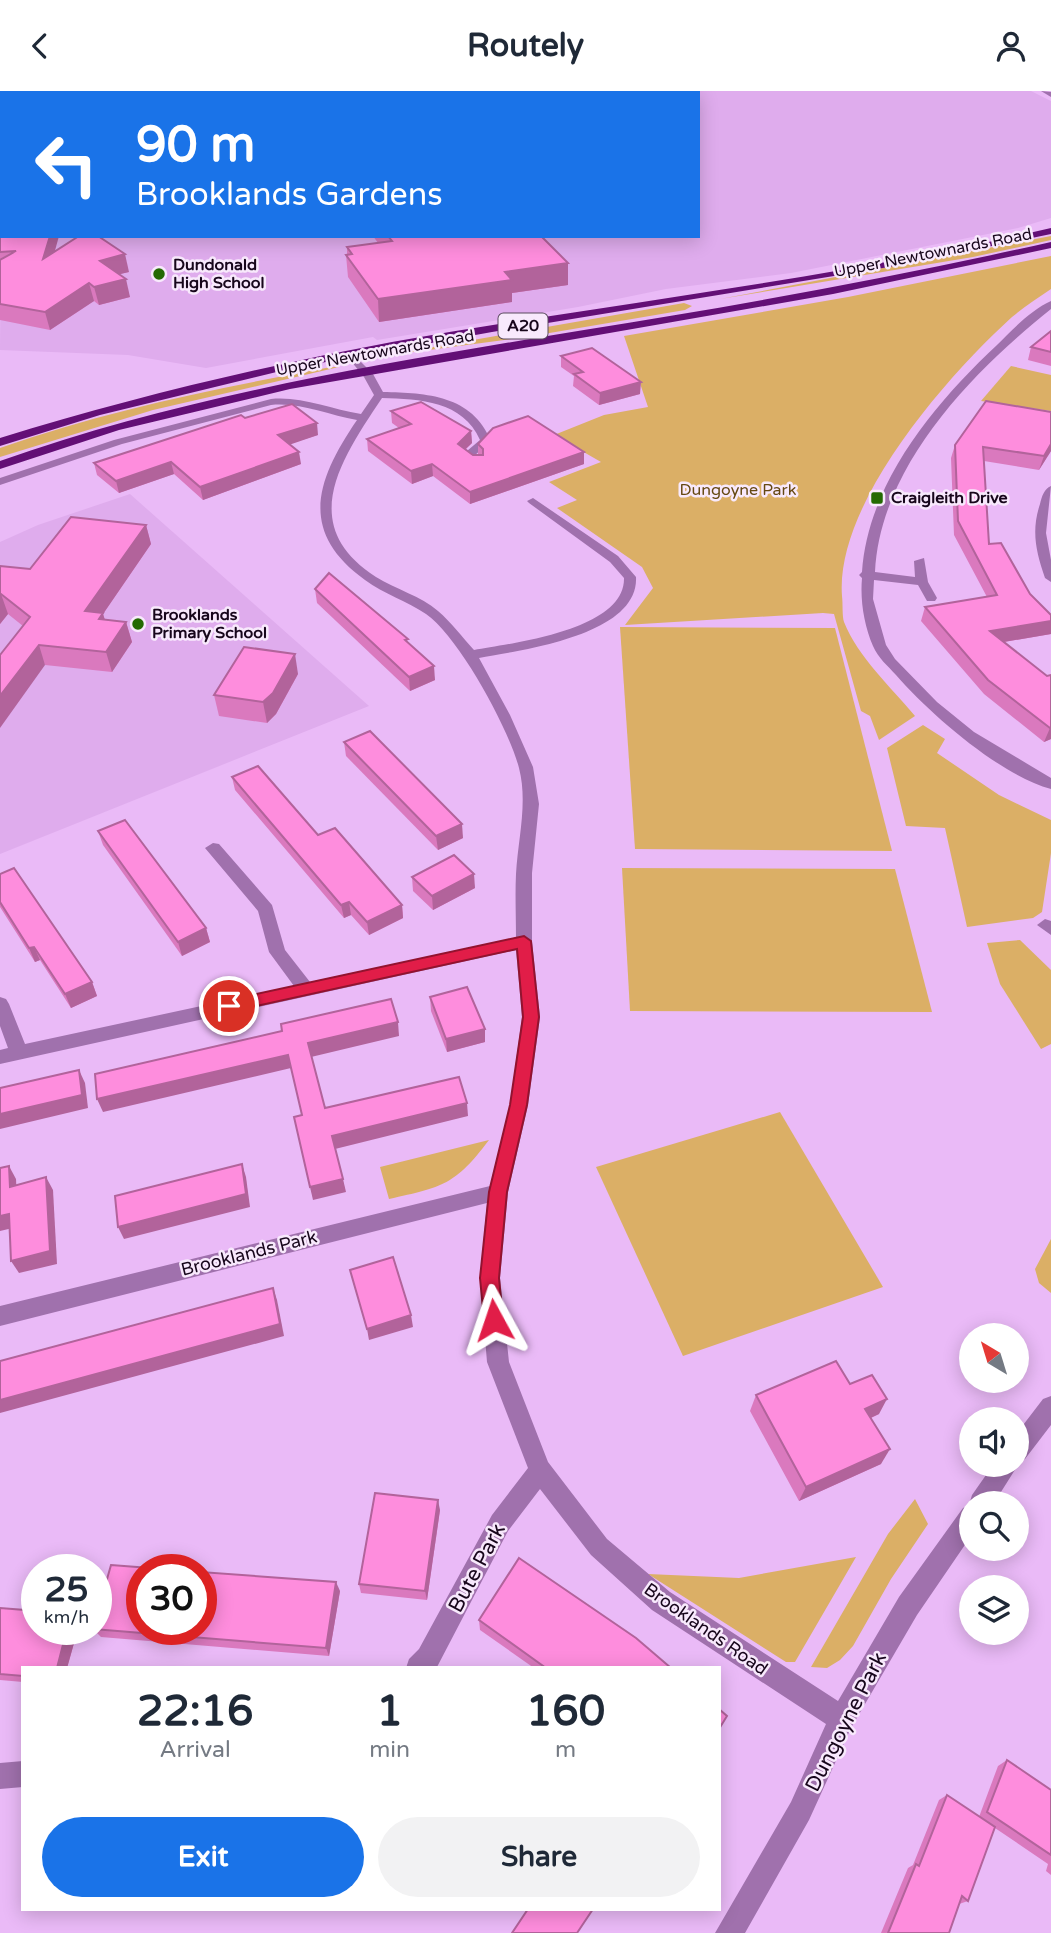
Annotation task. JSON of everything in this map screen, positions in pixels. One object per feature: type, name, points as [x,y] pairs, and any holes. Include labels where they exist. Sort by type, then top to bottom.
[{"type":"highway","name":"Upper Newtownards Road","points":[[0,442],[150,398],[351,355],[914,260],[1051,231]]},
{"type":"highway","name":"Upper Newtownards Road","points":[[0,465],[170,411],[243,393],[816,292],[1051,245]]},
{"type":"street","points":[[1044,91],[1051,95]]},
{"type":"street","points":[[1051,304],[977,367],[928,426],[886,501],[865,575],[869,617],[880,648],[915,690],[957,727],[1027,772],[1051,784]]},
{"type":"street","points":[[351,355],[379,395],[430,399],[465,410],[483,429],[486,441],[467,456],[477,463]]},
{"type":"street","name":"Brooklands Road","points":[[379,395],[332,472],[325,515],[332,541],[345,558],[371,579],[432,612],[471,656],[503,715],[526,767],[531,804],[524,873],[524,941],[531,1017],[519,1105],[498,1192],[490,1278],[498,1362],[540,1470],[599,1547],[661,1601],[842,1719]]},
{"type":"street","points":[[0,482],[118,442],[271,402],[291,400],[327,412],[364,418]]},
{"type":"street","points":[[1051,489],[1042,512],[1039,541],[1051,578]]},
{"type":"street","points":[[471,656],[544,640],[598,621],[619,608],[630,592],[630,577],[614,559],[533,501]]},
{"type":"street","points":[[920,561],[922,582],[931,598]]},
{"type":"street","points":[[865,575],[922,582]]},
{"type":"street","points":[[213,848],[265,909],[277,952],[306,989]]},
{"type":"street","points":[[0,1057],[524,941]]},
{"type":"street","points":[[0,1004],[19,1052]]},
{"type":"street","name":"Brooklands Park","points":[[0,1316],[498,1192]]},
{"type":"street","points":[[1029,1435],[1051,1407]]},
{"type":"street","name":"Bute Park","points":[[420,1666],[429,1658],[500,1523],[540,1470]]},
{"type":"street","name":"Dungoyne Park","points":[[734,1931],[800,1811],[842,1719],[908,1606],[959,1533]]},
{"type":"street","points":[[0,1776],[21,1774]]},
{"type":"shaded area","points":[[700,91],[1031,91],[1051,101],[1051,218],[1018,228],[791,273],[666,289],[578,307],[377,340],[373,337],[206,368],[128,355],[0,350],[1,238],[700,238]]},
{"type":"shaded area","name":"Brooklands Primary School","points":[[130,494],[369,706],[0,854],[0,542],[38,525]]},
{"type":"green space","points":[[1051,236],[1051,240],[973,257],[720,299]]},
{"type":"green space","name":"Dungoyne Park","points":[[1051,256],[1051,289],[1012,317],[985,342],[927,407],[875,483],[856,522],[845,560],[842,596],[844,622],[866,659],[915,716],[879,740],[870,716],[861,711],[834,614],[625,625],[653,588],[642,567],[557,508],[577,500],[549,482],[601,462],[554,435],[604,415],[648,407],[624,336],[848,297]]},
{"type":"green space","points":[[684,303],[692,306],[685,310],[526,337],[376,357]]},
{"type":"green space","points":[[1011,366],[1051,375],[1051,411],[981,401]]},
{"type":"green space","points":[[339,367],[153,410],[0,457],[0,448],[81,422],[206,392]]},
{"type":"green space","points":[[620,627],[835,628],[892,851],[635,849]]},
{"type":"green space","points":[[923,725],[945,739],[937,753],[999,795],[1051,820],[1051,853],[1042,912],[1033,918],[967,927],[945,828],[906,826],[887,748]]},
{"type":"green space","points":[[622,868],[895,869],[932,1012],[630,1011]]},
{"type":"green space","points":[[1020,940],[1051,970],[1051,1044],[1041,1049],[1000,984],[987,943]]},
{"type":"green space","points":[[780,1112],[883,1287],[683,1356],[596,1167]]},
{"type":"green space","points":[[489,1140],[467,1167],[447,1182],[389,1199],[380,1167]]},
{"type":"green space","points":[[1051,1239],[1051,1293],[1039,1283],[1035,1269]]},
{"type":"green space","points":[[915,1499],[928,1524],[891,1579],[853,1646],[840,1660],[827,1668],[811,1667],[888,1534]]},
{"type":"green space","points":[[856,1557],[795,1662],[786,1662],[648,1574],[739,1578]]},
{"type":"building","points":[[0,238],[49,238],[43,259],[76,238],[101,238],[125,254],[100,261],[126,279],[94,287],[89,283],[45,312],[0,304],[0,260],[16,251],[0,252]]},
{"type":"building","points":[[390,238],[543,238],[568,263],[505,272],[512,280],[378,299],[346,255],[352,254],[347,247],[392,241]]},
{"type":"building","points":[[1051,331],[1051,352],[1031,347]]},
{"type":"building","points":[[592,348],[641,382],[600,393],[574,374],[583,372],[561,356]]},
{"type":"building","points":[[986,401],[1051,412],[1051,444],[1044,456],[983,447],[989,544],[1001,543],[1030,594],[1051,615],[1051,621],[990,631],[1047,676],[1051,675],[1051,728],[988,680],[925,607],[997,595],[958,521],[955,445]]},
{"type":"building","points":[[421,402],[471,431],[458,444],[473,455],[483,455],[483,449],[478,444],[493,428],[528,416],[584,452],[470,492],[432,464],[411,471],[367,439],[411,424],[391,411]]},
{"type":"building","points":[[292,404],[317,423],[278,435],[299,452],[200,487],[171,462],[116,481],[94,463],[241,415],[245,418]]},
{"type":"building","points":[[71,517],[146,525],[85,611],[103,613],[99,619],[126,622],[106,652],[39,645],[0,696],[0,655],[30,617],[0,595],[0,566],[30,569]]},
{"type":"building","points":[[329,573],[408,639],[405,640],[434,666],[409,677],[315,589]]},
{"type":"building","points":[[244,647],[295,654],[273,693],[263,702],[214,695]]},
{"type":"building","points":[[370,731],[462,824],[436,836],[344,742]]},
{"type":"building","points":[[258,766],[318,835],[335,828],[402,905],[367,922],[349,902],[341,905],[232,777]]},
{"type":"building","points":[[125,820],[206,928],[178,942],[98,831]]},
{"type":"building","points":[[454,855],[474,874],[432,896],[412,877]]},
{"type":"building","points":[[14,868],[92,982],[65,994],[34,947],[29,948],[0,902],[0,874]]},
{"type":"building","points":[[467,987],[485,1029],[446,1039],[430,997]]},
{"type":"building","points":[[391,999],[398,1022],[308,1043],[325,1108],[459,1077],[467,1103],[332,1136],[343,1179],[310,1187],[294,1117],[302,1115],[288,1055],[97,1099],[95,1074],[282,1031],[281,1024]]},
{"type":"building","points":[[79,1070],[82,1095],[0,1114],[0,1088]]},
{"type":"building","points":[[242,1164],[246,1194],[118,1227],[115,1196]]},
{"type":"building","points":[[9,1166],[10,1187],[46,1177],[50,1251],[11,1261],[9,1214],[0,1216],[0,1168]]},
{"type":"building","points":[[393,1257],[411,1315],[367,1329],[350,1270]]},
{"type":"building","points":[[273,1288],[280,1324],[0,1400],[0,1361]]},
{"type":"building","points":[[836,1361],[850,1384],[872,1375],[887,1399],[865,1409],[890,1449],[806,1487],[756,1395]]},
{"type":"building","points":[[375,1493],[438,1500],[425,1591],[359,1584]]},
{"type":"building","points":[[519,1558],[636,1638],[669,1666],[543,1666],[479,1620]]},
{"type":"building","points":[[112,1565],[126,1566],[126,1632],[112,1631]]},
{"type":"building","points":[[217,1573],[336,1582],[326,1648],[217,1639]]},
{"type":"building","points":[[0,1608],[21,1610],[21,1645],[63,1645],[58,1666],[21,1666],[21,1676],[0,1674]]},
{"type":"building","points":[[721,1711],[727,1716],[721,1726]]},
{"type":"building","points":[[1007,1760],[1051,1790],[1051,1855],[987,1812]]},
{"type":"building","points":[[947,1795],[995,1827],[968,1901],[962,1896],[949,1933],[888,1933],[916,1864],[919,1866]]},
{"type":"building","points":[[527,1911],[592,1911],[577,1933],[512,1933]]},
{"type":"place","name":"Dundonald High School","points":[[159,274]]},
{"type":"place","name":"Craigleith Drive","points":[[877,498]]},
{"type":"place","name":"Brooklands Primary School","points":[[138,624]]},
{"type":"route","points":[[229,1006],[524,941],[531,1017],[519,1105],[498,1192],[490,1278],[494,1320]]}]
